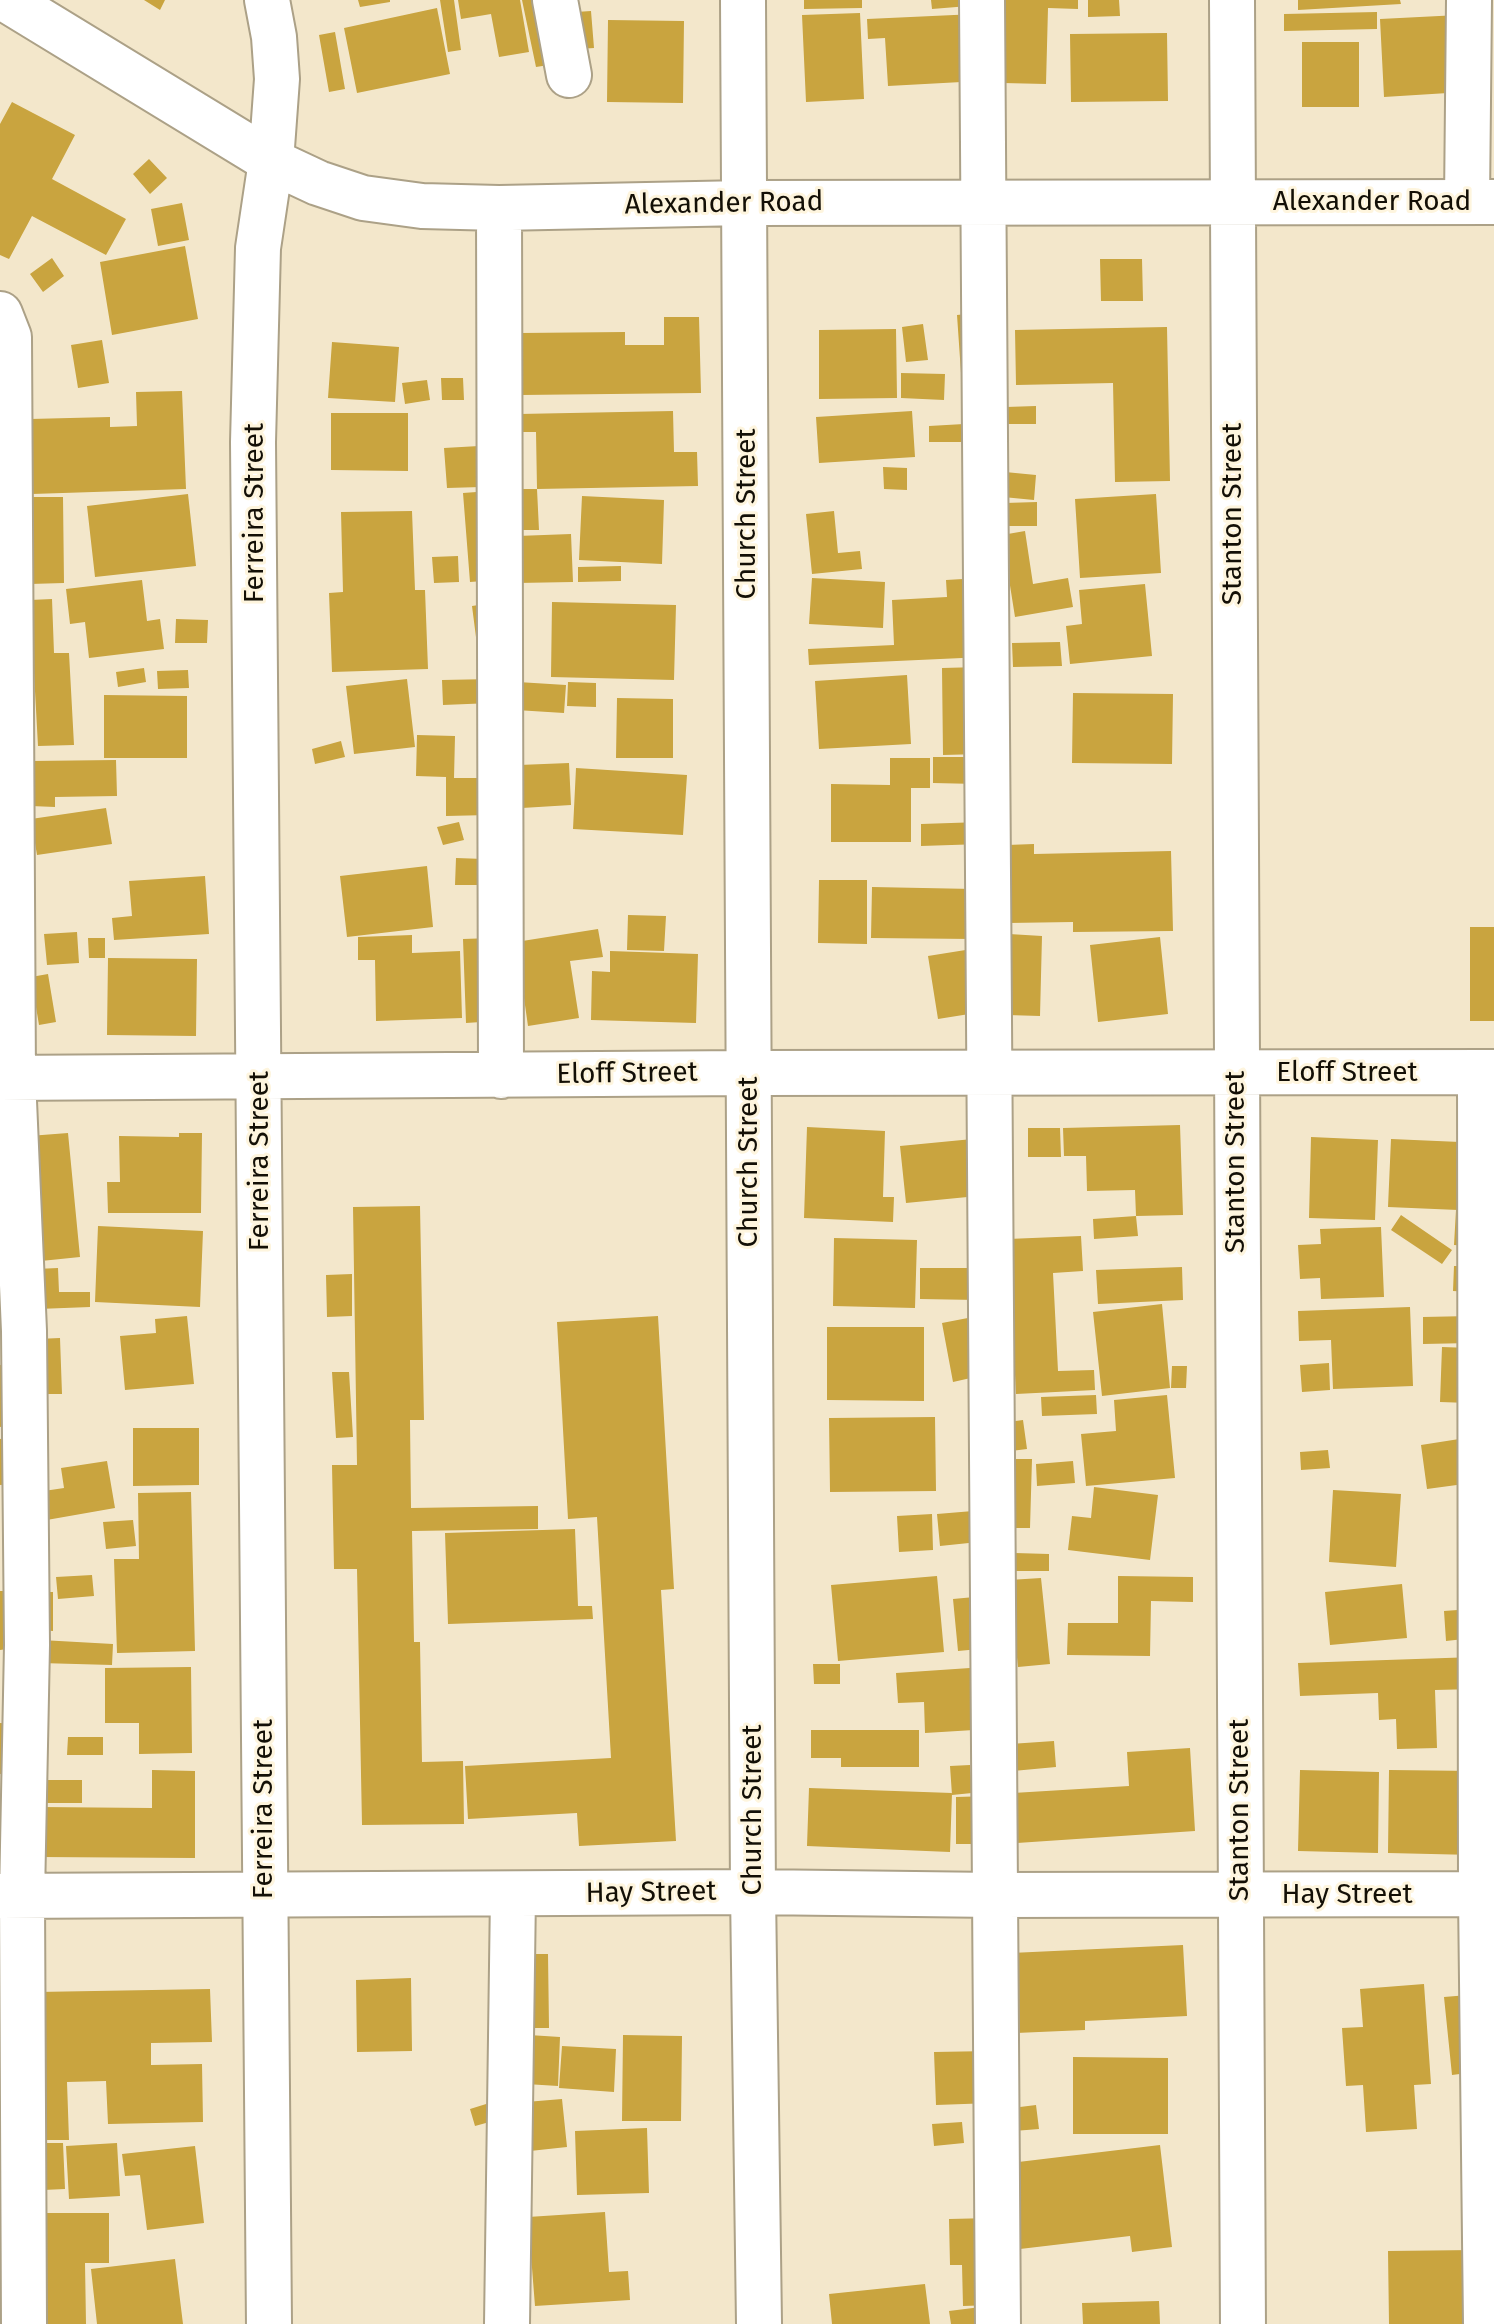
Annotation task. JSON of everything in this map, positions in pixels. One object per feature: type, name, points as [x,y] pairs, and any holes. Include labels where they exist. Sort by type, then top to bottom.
[{"type":"street","name":"Alexander Road","points":[[7,0],[271,161],[318,183],[363,198],[422,206],[499,208],[745,203],[1480,202]]},
{"type":"street","name":"Ferreira Street","points":[[267,0],[277,79],[271,161],[258,248],[253,442],[269,2324]]},
{"type":"street","points":[[555,0],[569,75]]},
{"type":"street","name":"Church Street","points":[[743,0],[753,1892],[759,2324]]},
{"type":"street","points":[[982,0],[998,2324]]},
{"type":"street","name":"Stanton Street","points":[[1232,0],[1243,2324]]},
{"type":"street","points":[[1469,0],[1480,202]]},
{"type":"street","points":[[499,208],[501,1076]]},
{"type":"street","points":[[0,314],[9,337],[6,1078],[24,1331],[27,1645],[11,1896],[24,2324]]},
{"type":"street","points":[[1486,2324],[1487,1072]]},
{"type":"street","name":"Eloff Street","points":[[6,1078],[1487,1072]]},
{"type":"street","name":"Hay Street","points":[[11,1896],[753,1892],[1488,1895]]},
{"type":"street","points":[[507,2324],[513,1894]]},
{"type":"building","points":[[144,0],[165,0],[160,10]]},
{"type":"building","points":[[358,0],[390,0],[390,2],[360,7]]},
{"type":"building","points":[[440,0],[454,0],[461,50],[448,52]]},
{"type":"building","points":[[458,0],[520,0],[529,52],[499,57],[491,14],[461,19]]},
{"type":"building","points":[[522,0],[543,0],[555,64],[536,67]]},
{"type":"building","points":[[804,0],[862,0],[862,8],[804,9]]},
{"type":"building","points":[[931,0],[980,0],[981,5],[932,9]]},
{"type":"building","points":[[1005,0],[1078,0],[1078,9],[1048,8],[1046,84],[1003,83]]},
{"type":"building","points":[[1088,0],[1119,0],[1120,16],[1088,17]]},
{"type":"building","points":[[1298,0],[1400,0],[1401,4],[1298,10]]},
{"type":"building","points":[[437,8],[450,74],[357,93],[344,28]]},
{"type":"building","points":[[591,11],[594,48],[579,49],[576,12]]},
{"type":"building","points":[[1377,12],[1377,29],[1284,31],[1284,14]]},
{"type":"building","points":[[860,13],[864,99],[806,102],[802,15]]},
{"type":"building","points":[[976,14],[980,81],[888,86],[885,38],[868,39],[867,19]]},
{"type":"building","points":[[1459,15],[1464,92],[1384,97],[1380,19]]},
{"type":"building","points":[[608,20],[684,21],[683,103],[607,102]]},
{"type":"building","points":[[335,32],[345,89],[329,92],[319,35]]},
{"type":"building","points":[[1167,33],[1168,101],[1071,102],[1070,34]]},
{"type":"building","points":[[1302,42],[1359,42],[1359,107],[1302,107]]},
{"type":"building","points":[[12,102],[75,135],[52,179],[126,219],[106,255],[32,216],[9,259],[0,255],[0,124]]},
{"type":"building","points":[[149,159],[167,178],[150,194],[133,174]]},
{"type":"building","points":[[182,203],[189,240],[158,246],[151,209]]},
{"type":"building","points":[[185,246],[198,319],[112,335],[100,262]]},
{"type":"building","points":[[52,258],[64,276],[43,292],[30,274]]},
{"type":"building","points":[[1100,259],[1142,259],[1143,301],[1101,301]]},
{"type":"building","points":[[976,313],[980,371],[961,373],[957,315]]},
{"type":"building","points":[[664,317],[699,317],[701,393],[521,395],[520,333],[625,332],[625,345],[664,345]]},
{"type":"building","points":[[923,324],[928,360],[906,362],[902,327]]},
{"type":"building","points":[[1167,327],[1170,481],[1115,482],[1113,383],[1016,385],[1015,330]]},
{"type":"building","points":[[896,329],[897,398],[819,399],[819,330]]},
{"type":"building","points":[[102,340],[109,383],[78,388],[71,345]]},
{"type":"building","points":[[332,342],[399,347],[395,402],[328,398]]},
{"type":"building","points":[[901,373],[945,374],[944,400],[901,398]]},
{"type":"building","points":[[441,378],[463,378],[464,400],[442,400]]},
{"type":"building","points":[[427,380],[430,400],[405,404],[402,383]]},
{"type":"building","points":[[182,391],[186,489],[32,494],[30,419],[110,417],[110,427],[137,426],[136,392]]},
{"type":"building","points":[[1036,406],[1036,424],[1007,424],[1006,407]]},
{"type":"building","points":[[673,411],[674,452],[697,452],[698,486],[537,489],[536,432],[520,432],[519,414]]},
{"type":"building","points":[[912,411],[915,457],[819,463],[816,417]]},
{"type":"building","points":[[331,413],[408,413],[408,471],[331,470]]},
{"type":"building","points":[[964,424],[965,442],[929,442],[929,426]]},
{"type":"building","points":[[479,446],[481,487],[447,488],[444,448]]},
{"type":"building","points":[[883,467],[907,468],[907,490],[884,489]]},
{"type":"building","points":[[1005,472],[1036,475],[1034,500],[1003,497]]},
{"type":"building","points":[[512,489],[537,489],[539,530],[513,530]]},
{"type":"building","points":[[490,491],[497,580],[470,582],[463,493]]},
{"type":"building","points":[[188,494],[196,566],[95,577],[87,506]]},
{"type":"building","points":[[1156,494],[1161,573],[1080,578],[1075,499]]},
{"type":"building","points":[[582,496],[664,500],[662,564],[579,560]]},
{"type":"building","points":[[28,497],[63,497],[64,583],[30,584]]},
{"type":"building","points":[[1037,502],[1037,526],[1006,526],[1005,503]]},
{"type":"building","points":[[412,511],[415,590],[425,590],[428,669],[332,672],[329,593],[343,592],[341,512]]},
{"type":"building","points":[[834,511],[838,553],[860,551],[862,569],[812,574],[806,514]]},
{"type":"building","points":[[1025,531],[1033,584],[1068,578],[1073,607],[1015,617],[1002,535]]},
{"type":"building","points":[[571,534],[573,582],[517,583],[517,536]]},
{"type":"building","points":[[458,556],[459,582],[434,583],[432,557]]},
{"type":"building","points":[[621,566],[621,581],[578,582],[578,567]]},
{"type":"building","points":[[812,578],[885,582],[883,628],[809,624]]},
{"type":"building","points":[[980,578],[984,657],[809,665],[808,649],[894,645],[892,600],[947,597],[946,580]]},
{"type":"building","points":[[142,580],[147,621],[160,619],[164,649],[89,658],[85,622],[70,624],[66,589]]},
{"type":"building","points":[[1145,584],[1152,656],[1070,664],[1066,626],[1082,624],[1079,590]]},
{"type":"building","points":[[52,599],[54,653],[69,653],[74,745],[38,746],[30,600]]},
{"type":"building","points":[[552,602],[676,605],[674,680],[551,677]]},
{"type":"building","points":[[492,603],[496,643],[477,645],[472,606]]},
{"type":"building","points":[[176,619],[208,620],[207,643],[175,643]]},
{"type":"building","points":[[1060,642],[1062,666],[1013,667],[1012,643]]},
{"type":"building","points":[[980,667],[981,754],[943,755],[942,668]]},
{"type":"building","points":[[144,668],[146,682],[118,687],[116,672]]},
{"type":"building","points":[[188,670],[189,688],[158,689],[157,671]]},
{"type":"building","points":[[907,675],[911,744],[819,749],[815,681]]},
{"type":"building","points":[[407,679],[415,747],[354,754],[346,686]]},
{"type":"building","points":[[492,679],[492,703],[443,705],[442,680]]},
{"type":"building","points":[[518,682],[566,685],[564,713],[516,710]]},
{"type":"building","points":[[568,682],[596,683],[596,707],[567,706]]},
{"type":"building","points":[[1073,693],[1173,694],[1172,764],[1072,763]]},
{"type":"building","points":[[104,695],[187,696],[187,758],[104,758]]},
{"type":"building","points":[[617,698],[673,699],[673,758],[616,758]]},
{"type":"building","points":[[417,735],[455,736],[454,778],[489,778],[489,815],[446,816],[446,777],[416,776]]},
{"type":"building","points":[[341,741],[345,757],[315,764],[312,749]]},
{"type":"building","points":[[933,757],[978,757],[977,784],[933,783]]},
{"type":"building","points":[[890,758],[930,758],[930,788],[911,788],[911,842],[831,842],[831,784],[890,785]]},
{"type":"building","points":[[116,760],[117,796],[55,797],[55,807],[31,806],[31,761]]},
{"type":"building","points":[[569,763],[571,805],[522,808],[519,765]]},
{"type":"building","points":[[576,768],[687,775],[683,835],[573,829]]},
{"type":"building","points":[[106,808],[112,844],[37,855],[31,819]]},
{"type":"building","points":[[459,822],[464,840],[443,845],[437,827]]},
{"type":"building","points":[[981,822],[982,844],[921,846],[921,824]]},
{"type":"building","points":[[1034,844],[1034,854],[1171,851],[1173,931],[1073,932],[1073,922],[1008,923],[1007,845]]},
{"type":"building","points":[[456,858],[484,859],[483,885],[455,885]]},
{"type":"building","points":[[427,866],[433,927],[347,937],[340,876]]},
{"type":"building","points":[[205,876],[209,934],[114,940],[112,918],[132,916],[129,881]]},
{"type":"building","points":[[819,880],[867,880],[867,944],[818,943]]},
{"type":"building","points":[[872,887],[974,889],[973,939],[871,938]]},
{"type":"building","points":[[628,915],[666,916],[664,951],[627,950]]},
{"type":"building","points":[[1470,927],[1494,927],[1494,1021],[1470,1021]]},
{"type":"building","points":[[598,929],[603,957],[570,961],[579,1018],[528,1026],[516,942]]},
{"type":"building","points":[[77,932],[79,963],[47,965],[44,934]]},
{"type":"building","points":[[1009,934],[1042,936],[1040,1016],[1007,1015]]},
{"type":"building","points":[[412,935],[412,953],[460,951],[462,1018],[376,1021],[375,960],[358,960],[358,937]]},
{"type":"building","points":[[1160,937],[1168,1014],[1098,1022],[1090,945]]},
{"type":"building","points":[[88,938],[105,938],[105,958],[89,958]]},
{"type":"building","points":[[492,938],[496,1021],[466,1023],[463,939]]},
{"type":"building","points":[[978,948],[988,1011],[938,1019],[928,956]]},
{"type":"building","points":[[610,951],[698,954],[696,1023],[591,1020],[592,971],[610,972]]},
{"type":"building","points":[[108,958],[197,959],[196,1036],[107,1035]]},
{"type":"building","points":[[48,974],[56,1022],[39,1025],[31,977]]},
{"type":"building","points":[[1180,1125],[1183,1215],[1136,1216],[1135,1190],[1087,1191],[1086,1156],[1064,1156],[1063,1128]]},
{"type":"building","points":[[807,1127],[885,1131],[883,1197],[894,1197],[893,1222],[804,1218]]},
{"type":"building","points":[[1028,1128],[1060,1128],[1061,1157],[1028,1157]]},
{"type":"building","points":[[68,1133],[80,1257],[41,1261],[29,1136]]},
{"type":"building","points":[[179,1133],[202,1133],[201,1213],[108,1213],[107,1182],[120,1182],[119,1136],[179,1137]]},
{"type":"building","points":[[1311,1137],[1378,1140],[1375,1220],[1309,1218]]},
{"type":"building","points":[[983,1138],[988,1195],[906,1203],[900,1146]]},
{"type":"building","points":[[1391,1139],[1460,1142],[1458,1210],[1388,1207]]},
{"type":"building","points":[[420,1206],[424,1420],[410,1420],[411,1508],[538,1506],[538,1529],[412,1531],[414,1642],[420,1642],[422,1762],[463,1761],[464,1824],[362,1825],[357,1569],[334,1569],[332,1465],[357,1465],[353,1207]]},
{"type":"building","points":[[1456,1210],[1473,1212],[1470,1246],[1454,1245]]},
{"type":"building","points":[[1401,1215],[1452,1250],[1442,1264],[1391,1230]]},
{"type":"building","points":[[1136,1216],[1138,1236],[1094,1239],[1093,1219]]},
{"type":"building","points":[[98,1226],[203,1231],[200,1307],[95,1302]]},
{"type":"building","points":[[1381,1227],[1384,1297],[1321,1299],[1320,1278],[1300,1279],[1298,1245],[1321,1244],[1320,1229]]},
{"type":"building","points":[[1081,1236],[1083,1271],[1053,1273],[1058,1371],[1094,1370],[1095,1390],[1016,1394],[1008,1239]]},
{"type":"building","points":[[834,1238],[917,1240],[915,1308],[833,1306]]},
{"type":"building","points":[[1454,1266],[1472,1266],[1472,1292],[1453,1291]]},
{"type":"building","points":[[1182,1267],[1183,1300],[1098,1304],[1096,1270]]},
{"type":"building","points":[[58,1268],[59,1292],[90,1292],[90,1307],[38,1309],[36,1269]]},
{"type":"building","points":[[920,1268],[977,1268],[977,1300],[920,1299]]},
{"type":"building","points":[[352,1274],[352,1316],[327,1317],[326,1275]]},
{"type":"building","points":[[1162,1304],[1170,1388],[1102,1396],[1093,1312]]},
{"type":"building","points":[[1410,1307],[1413,1386],[1333,1389],[1331,1340],[1299,1341],[1298,1311]]},
{"type":"building","points":[[187,1316],[194,1384],[125,1390],[120,1336],[156,1333],[155,1319]]},
{"type":"building","points":[[658,1316],[674,1589],[661,1590],[676,1841],[579,1846],[577,1813],[468,1819],[465,1766],[611,1758],[597,1517],[568,1519],[557,1322]]},
{"type":"building","points":[[1471,1316],[1471,1343],[1423,1344],[1423,1317]]},
{"type":"building","points":[[973,1317],[984,1375],[953,1382],[942,1323]]},
{"type":"building","points":[[827,1327],[924,1327],[924,1401],[827,1400]]},
{"type":"building","points":[[60,1338],[62,1394],[38,1394],[37,1339]]},
{"type":"building","points":[[1442,1347],[1470,1348],[1469,1403],[1440,1402]]},
{"type":"building","points":[[1329,1363],[1330,1390],[1302,1392],[1300,1365]]},
{"type":"building","points":[[7,1364],[12,1425],[0,1427],[0,1365]]},
{"type":"building","points":[[1172,1366],[1187,1366],[1186,1388],[1171,1388]]},
{"type":"building","points":[[332,1372],[349,1372],[353,1437],[336,1438]]},
{"type":"building","points":[[1096,1395],[1097,1414],[1042,1416],[1041,1397]]},
{"type":"building","points":[[1167,1395],[1175,1478],[1086,1486],[1081,1434],[1116,1431],[1114,1400]]},
{"type":"building","points":[[935,1417],[936,1491],[830,1492],[829,1418]]},
{"type":"building","points":[[1023,1420],[1027,1449],[1011,1451],[1008,1422]]},
{"type":"building","points":[[133,1428],[199,1428],[199,1485],[133,1486]]},
{"type":"building","points":[[1472,1437],[1479,1482],[1427,1489],[1421,1445]]},
{"type":"building","points":[[8,1438],[12,1484],[0,1485],[0,1439]]},
{"type":"building","points":[[1328,1450],[1330,1468],[1301,1470],[1300,1452]]},
{"type":"building","points":[[1009,1459],[1032,1459],[1030,1528],[1007,1528]]},
{"type":"building","points":[[107,1461],[115,1508],[41,1521],[37,1492],[64,1488],[61,1468]]},
{"type":"building","points":[[1073,1461],[1075,1483],[1037,1486],[1036,1464]]},
{"type":"building","points":[[1094,1487],[1158,1495],[1150,1560],[1068,1550],[1072,1516],[1091,1518]]},
{"type":"building","points":[[1333,1490],[1401,1494],[1396,1567],[1329,1562]]},
{"type":"building","points":[[191,1492],[195,1651],[117,1653],[114,1559],[139,1559],[138,1493]]},
{"type":"building","points":[[985,1510],[988,1541],[940,1546],[937,1514]]},
{"type":"building","points":[[932,1514],[933,1550],[899,1552],[897,1516]]},
{"type":"building","points":[[133,1520],[136,1546],[106,1549],[103,1522]]},
{"type":"building","points":[[575,1529],[578,1606],[592,1606],[593,1619],[448,1624],[445,1533]]},
{"type":"building","points":[[1015,1553],[1049,1554],[1049,1571],[1015,1571]]},
{"type":"building","points":[[92,1575],[94,1596],[58,1599],[56,1577]]},
{"type":"building","points":[[937,1576],[944,1652],[838,1661],[831,1585]]},
{"type":"building","points":[[1118,1576],[1193,1577],[1193,1602],[1151,1601],[1150,1656],[1067,1655],[1068,1623],[1118,1623]]},
{"type":"building","points":[[1041,1578],[1050,1664],[1018,1667],[1009,1580]]},
{"type":"building","points":[[1402,1584],[1407,1638],[1330,1645],[1325,1592]]},
{"type":"building","points":[[0,1591],[5,1591],[7,1649],[0,1650]]},
{"type":"building","points":[[37,1592],[53,1592],[53,1631],[37,1630]]},
{"type":"building","points":[[985,1596],[990,1648],[958,1651],[953,1599]]},
{"type":"building","points":[[1471,1609],[1473,1638],[1446,1641],[1444,1611]]},
{"type":"building","points":[[41,1640],[113,1644],[112,1665],[40,1663]]},
{"type":"building","points":[[1475,1657],[1476,1689],[1435,1690],[1437,1748],[1397,1749],[1396,1719],[1379,1720],[1378,1693],[1300,1696],[1298,1663]]},
{"type":"building","points":[[813,1664],[840,1664],[840,1684],[814,1684]]},
{"type":"building","points":[[191,1667],[192,1753],[139,1754],[139,1723],[105,1723],[105,1668]]},
{"type":"building","points":[[970,1668],[974,1730],[925,1733],[924,1702],[898,1703],[896,1673]]},
{"type":"building","points":[[0,1723],[13,1724],[9,1775],[0,1774]]},
{"type":"building","points":[[811,1730],[919,1730],[919,1767],[841,1767],[841,1758],[811,1758]]},
{"type":"building","points":[[68,1737],[103,1737],[103,1755],[67,1755]]},
{"type":"building","points":[[1054,1741],[1056,1767],[1013,1771],[1010,1744]]},
{"type":"building","points":[[1190,1748],[1195,1831],[1017,1843],[1013,1793],[1129,1786],[1127,1752]]},
{"type":"building","points":[[970,1765],[972,1793],[952,1795],[950,1766]]},
{"type":"building","points":[[152,1770],[195,1771],[195,1858],[39,1857],[39,1807],[152,1808]]},
{"type":"building","points":[[1300,1770],[1379,1772],[1378,1853],[1298,1851]]},
{"type":"building","points":[[1389,1770],[1475,1771],[1474,1855],[1388,1853]]},
{"type":"building","points":[[38,1780],[82,1780],[82,1803],[38,1803]]},
{"type":"building","points":[[809,1788],[952,1793],[950,1852],[807,1846]]},
{"type":"building","points":[[990,1796],[990,1844],[956,1844],[956,1797]]},
{"type":"building","points":[[1183,1945],[1187,2016],[1085,2021],[1085,2030],[1016,2033],[1011,1953]]},
{"type":"building","points":[[518,1954],[548,1954],[549,2028],[519,2028]]},
{"type":"building","points":[[411,1978],[412,2051],[357,2052],[356,1980]]},
{"type":"building","points":[[1424,1984],[1431,2084],[1414,2085],[1417,2129],[1366,2132],[1363,2085],[1346,2086],[1342,2028],[1363,2027],[1360,1989]]},
{"type":"building","points":[[210,1989],[212,2042],[151,2043],[151,2065],[202,2064],[203,2122],[108,2124],[106,2081],[67,2082],[69,2140],[41,2140],[37,1992]]},
{"type":"building","points":[[1468,1995],[1475,2072],[1452,2075],[1444,1997]]},
{"type":"building","points":[[529,2035],[560,2037],[558,2086],[526,2084]]},
{"type":"building","points":[[623,2035],[682,2036],[681,2121],[622,2121]]},
{"type":"building","points":[[562,2046],[616,2049],[614,2092],[559,2088]]},
{"type":"building","points":[[991,2051],[992,2103],[936,2105],[934,2052]]},
{"type":"building","points":[[1073,2057],[1168,2058],[1168,2134],[1073,2134]]},
{"type":"building","points":[[562,2099],[567,2147],[530,2151],[526,2102]]},
{"type":"building","points":[[499,2100],[504,2118],[475,2126],[470,2109]]},
{"type":"building","points":[[1036,2105],[1039,2129],[1014,2131],[1012,2108]]},
{"type":"building","points":[[962,2122],[964,2143],[934,2146],[932,2124]]},
{"type":"building","points":[[647,2128],[649,2193],[577,2195],[575,2131]]},
{"type":"building","points":[[40,2143],[63,2143],[65,2189],[43,2190]]},
{"type":"building","points":[[117,2143],[120,2196],[69,2199],[66,2146]]},
{"type":"building","points":[[1160,2145],[1172,2247],[1132,2252],[1130,2236],[1020,2249],[1010,2163]]},
{"type":"building","points":[[195,2146],[204,2223],[147,2230],[140,2175],[125,2176],[122,2154]]},
{"type":"building","points":[[605,2212],[609,2272],[628,2271],[630,2300],[535,2306],[528,2217]]},
{"type":"building","points":[[43,2213],[109,2213],[109,2263],[85,2263],[86,2324],[43,2324]]},
{"type":"building","points":[[991,2218],[993,2305],[963,2306],[962,2265],[950,2265],[949,2219]]},
{"type":"building","points":[[1474,2250],[1475,2324],[1389,2324],[1388,2251]]},
{"type":"building","points":[[175,2259],[183,2324],[97,2324],[91,2269]]},
{"type":"building","points":[[925,2284],[930,2324],[832,2324],[829,2294]]},
{"type":"building","points":[[1159,2301],[1160,2324],[1083,2324],[1082,2303]]},
{"type":"building","points":[[989,2306],[991,2324],[951,2324],[949,2311]]}]
